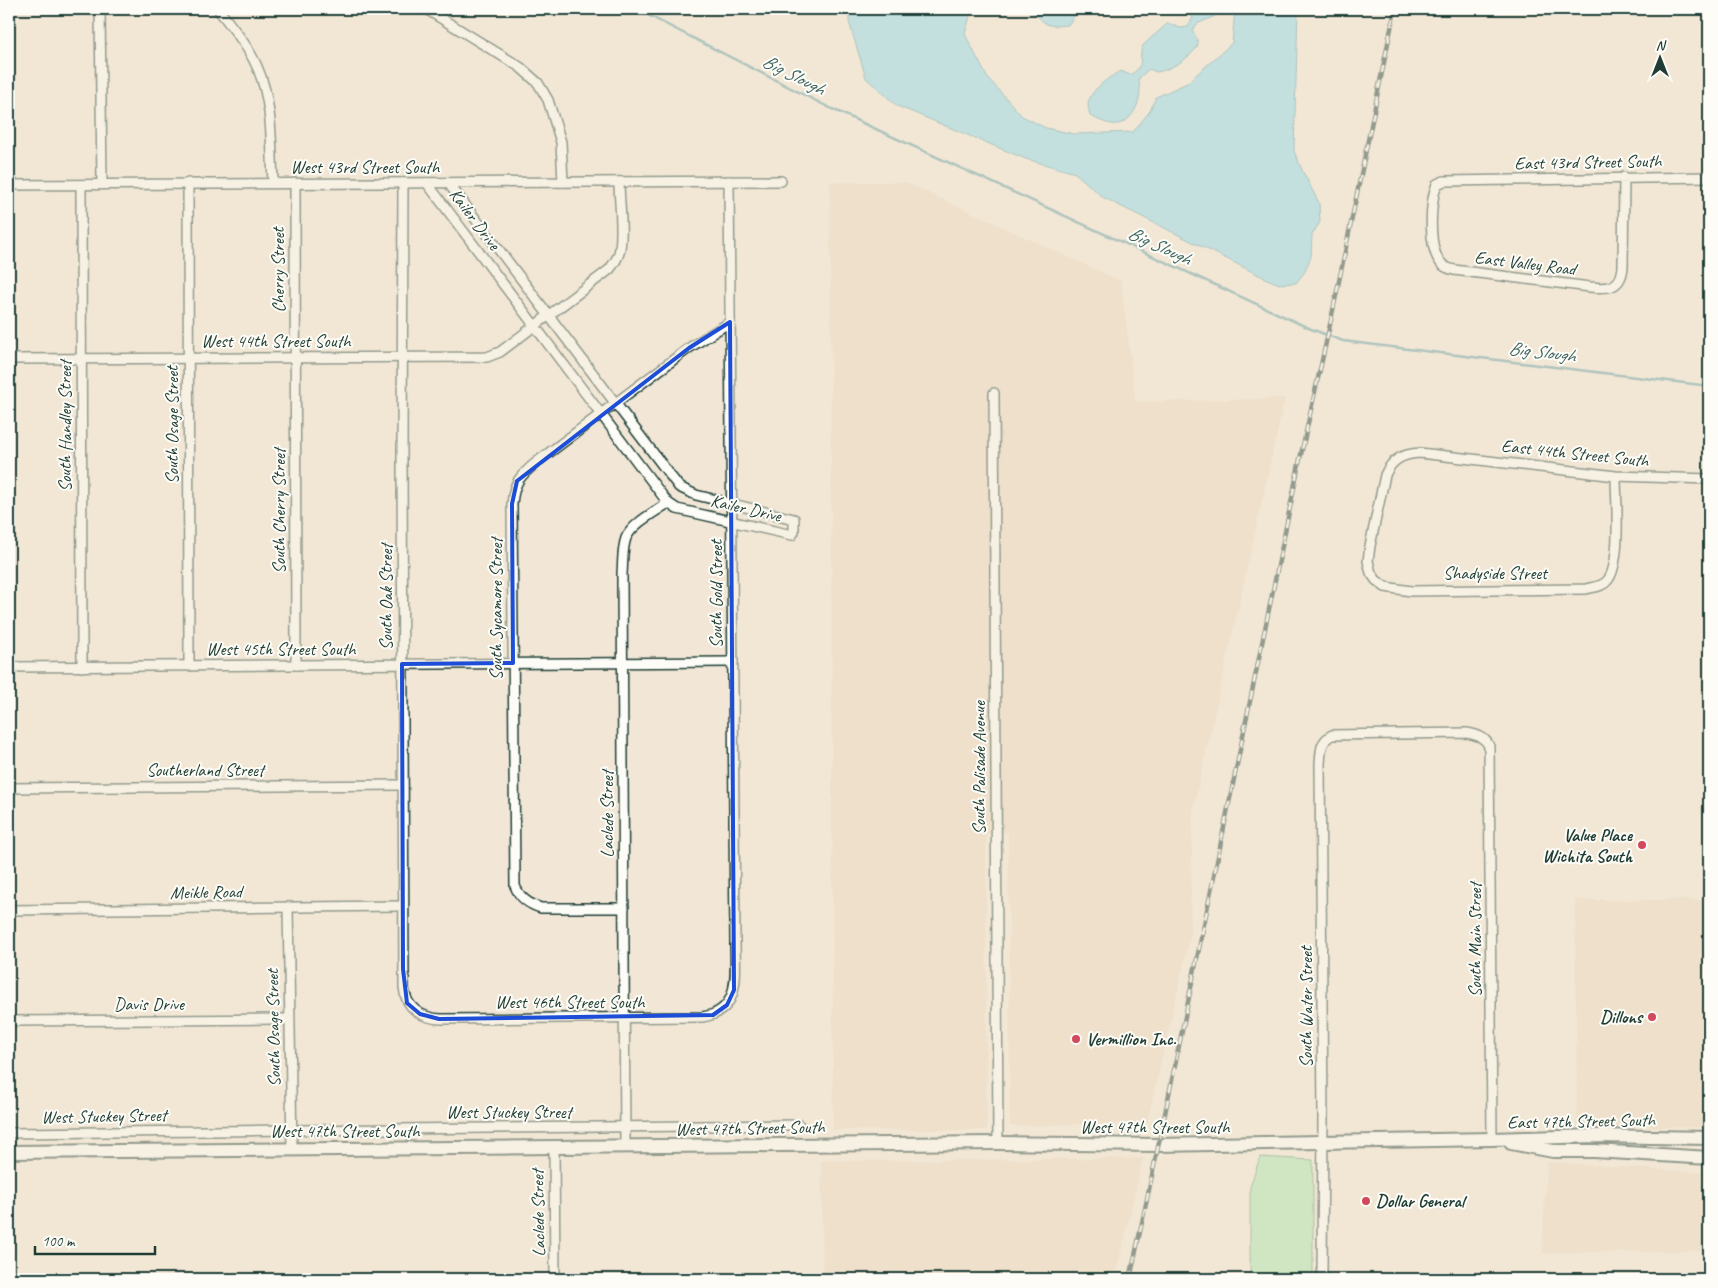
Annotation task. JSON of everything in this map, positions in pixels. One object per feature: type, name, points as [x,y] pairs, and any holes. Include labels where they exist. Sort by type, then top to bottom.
[{"type":"street","points":[[100,9],[102,184]]},
{"type":"street","points":[[218,9],[253,58],[262,80],[270,123],[273,183]]},
{"type":"street","points":[[426,9],[520,67],[538,83],[548,100],[561,142],[563,182]]},
{"type":"street","name":"East Valley Road","points":[[1443,265],[1454,270],[1604,289],[1614,286],[1622,277],[1624,257],[1624,177]]},
{"type":"street","name":"East 43rd Street South","points":[[1443,265],[1438,258],[1434,246],[1432,231],[1434,190],[1437,184],[1444,181],[1709,177]]},
{"type":"street","name":"South Gold Street","points":[[727,1005],[732,996],[734,984],[729,181]]},
{"type":"street","name":"West 43rd Street South","points":[[9,185],[781,181]]},
{"type":"street","points":[[535,326],[608,270],[615,262],[619,253],[620,240],[619,182]]},
{"type":"street","name":"South Osage Street","points":[[188,183],[189,666]]},
{"type":"street","name":"Cherry Street","points":[[295,183],[295,358]]},
{"type":"street","name":"South Oak Street","points":[[403,183],[403,906],[404,988],[408,1003],[413,1008]]},
{"type":"street","name":"Kailer Drive","points":[[426,183],[668,503],[677,509],[792,535],[794,519],[696,494],[680,488],[449,184]]},
{"type":"street","name":"South Handley Street","points":[[81,185],[82,667]]},
{"type":"street","name":"South Sycamore Street","points":[[624,908],[541,908],[528,902],[515,886],[512,504],[514,486],[531,467],[690,348],[730,322]]},
{"type":"street","name":"West 44th Street South","points":[[9,359],[487,356],[500,352],[535,326]]},
{"type":"street","name":"South Cherry Street","points":[[295,358],[296,665]]},
{"type":"street","name":"South Palisade Avenue","points":[[994,392],[998,1143]]},
{"type":"street","name":"East 44th Street South","points":[[1385,587],[1371,573],[1368,561],[1375,522],[1389,467],[1400,456],[1408,454],[1437,455],[1616,476],[1709,479]]},
{"type":"street","name":"Shadyside Street","points":[[1385,587],[1411,591],[1586,589],[1600,586],[1612,575],[1616,558],[1616,476]]},
{"type":"street","name":"Laclede Street","points":[[625,1146],[622,574],[624,545],[629,533],[668,503]]},
{"type":"street","name":"West 45th Street South","points":[[9,667],[732,662]]},
{"type":"street","name":"South Main Street","points":[[1327,738],[1338,734],[1467,733],[1480,736],[1487,741],[1490,751],[1492,1140]]},
{"type":"street","name":"South Water Street","points":[[1322,1279],[1320,764],[1321,748],[1327,738]]},
{"type":"street","name":"Southerland Street","points":[[9,788],[402,785]]},
{"type":"street","name":"Meikle Road","points":[[9,910],[403,906]]},
{"type":"street","name":"South Osage Street","points":[[288,907],[292,1149]]},
{"type":"street","name":"West 46th Street South","points":[[413,1008],[428,1018],[439,1019],[624,1018],[713,1016],[727,1005]]},
{"type":"street","name":"Davis Drive","points":[[9,1021],[289,1019]]},
{"type":"street","name":"West Stuckey Street","points":[[9,1133],[799,1125]]},
{"type":"street","name":"East 47th Street South","points":[[1492,1140],[1587,1136],[1709,1138]]},
{"type":"street","name":"West 47th Street South","points":[[9,1152],[998,1143],[1159,1145],[1492,1140]]},
{"type":"street","name":"East 47th Street South","points":[[1492,1140],[1553,1151],[1595,1151],[1709,1158]]},
{"type":"street","name":"Laclede Street","points":[[554,1147],[555,1279]]},
{"type":"highlighted area","points":[[730,322],[734,990],[727,1005],[713,1015],[439,1019],[420,1014],[407,1003],[403,969],[402,664],[513,663],[512,504],[517,481],[689,348]]},
{"type":"shaded area","points":[[830,182],[905,182],[1121,281],[1136,402],[1285,398],[1193,811],[1190,937],[1147,1123],[1010,1126],[1008,832],[986,834],[987,1130],[833,1130]]},
{"type":"shaded area","points":[[1575,900],[1709,900],[1709,1127],[1577,1127]]},
{"type":"shaded area","points":[[1143,1158],[1115,1279],[823,1279],[821,1161]]},
{"type":"shaded area","points":[[1547,1162],[1709,1173],[1709,1251],[1542,1253]]},
{"type":"green space","points":[[1260,1157],[1313,1160],[1313,1279],[1250,1279],[1250,1187]]},
{"type":"water","points":[[849,9],[972,9],[965,34],[987,77],[1022,116],[1046,128],[1074,134],[1133,132],[1150,111],[1156,97],[1187,83],[1232,43],[1235,9],[1298,9],[1294,151],[1319,203],[1320,222],[1312,235],[1311,257],[1304,273],[1296,283],[1279,284],[1104,198],[1075,173],[1026,159],[897,106],[866,78],[849,22]]},
{"type":"water","points":[[1030,9],[1072,9],[1074,17],[1068,25],[1054,26],[1042,21]]},
{"type":"water","points":[[1186,9],[1217,9],[1215,16],[1197,24],[1192,30],[1198,44],[1192,53],[1174,66],[1156,72],[1149,69],[1139,78],[1140,93],[1138,103],[1126,121],[1120,124],[1109,124],[1090,116],[1089,99],[1096,89],[1116,73],[1121,71],[1130,75],[1135,72],[1140,65],[1142,47],[1168,23],[1180,28],[1188,27],[1193,17]]},
{"type":"waterway","name":"Big Slough","points":[[636,9],[830,108],[1311,329],[1343,341],[1709,386]]},
{"type":"railway","points":[[1130,1279],[1395,9]]},
{"type":"place","name":"Value Place Wichita South","points":[[1642,845]]},
{"type":"place","name":"Dillons","points":[[1652,1017]]},
{"type":"place","name":"Vermillion Inc.","points":[[1076,1039]]},
{"type":"place","name":"Dollar General","points":[[1366,1201]]}]
